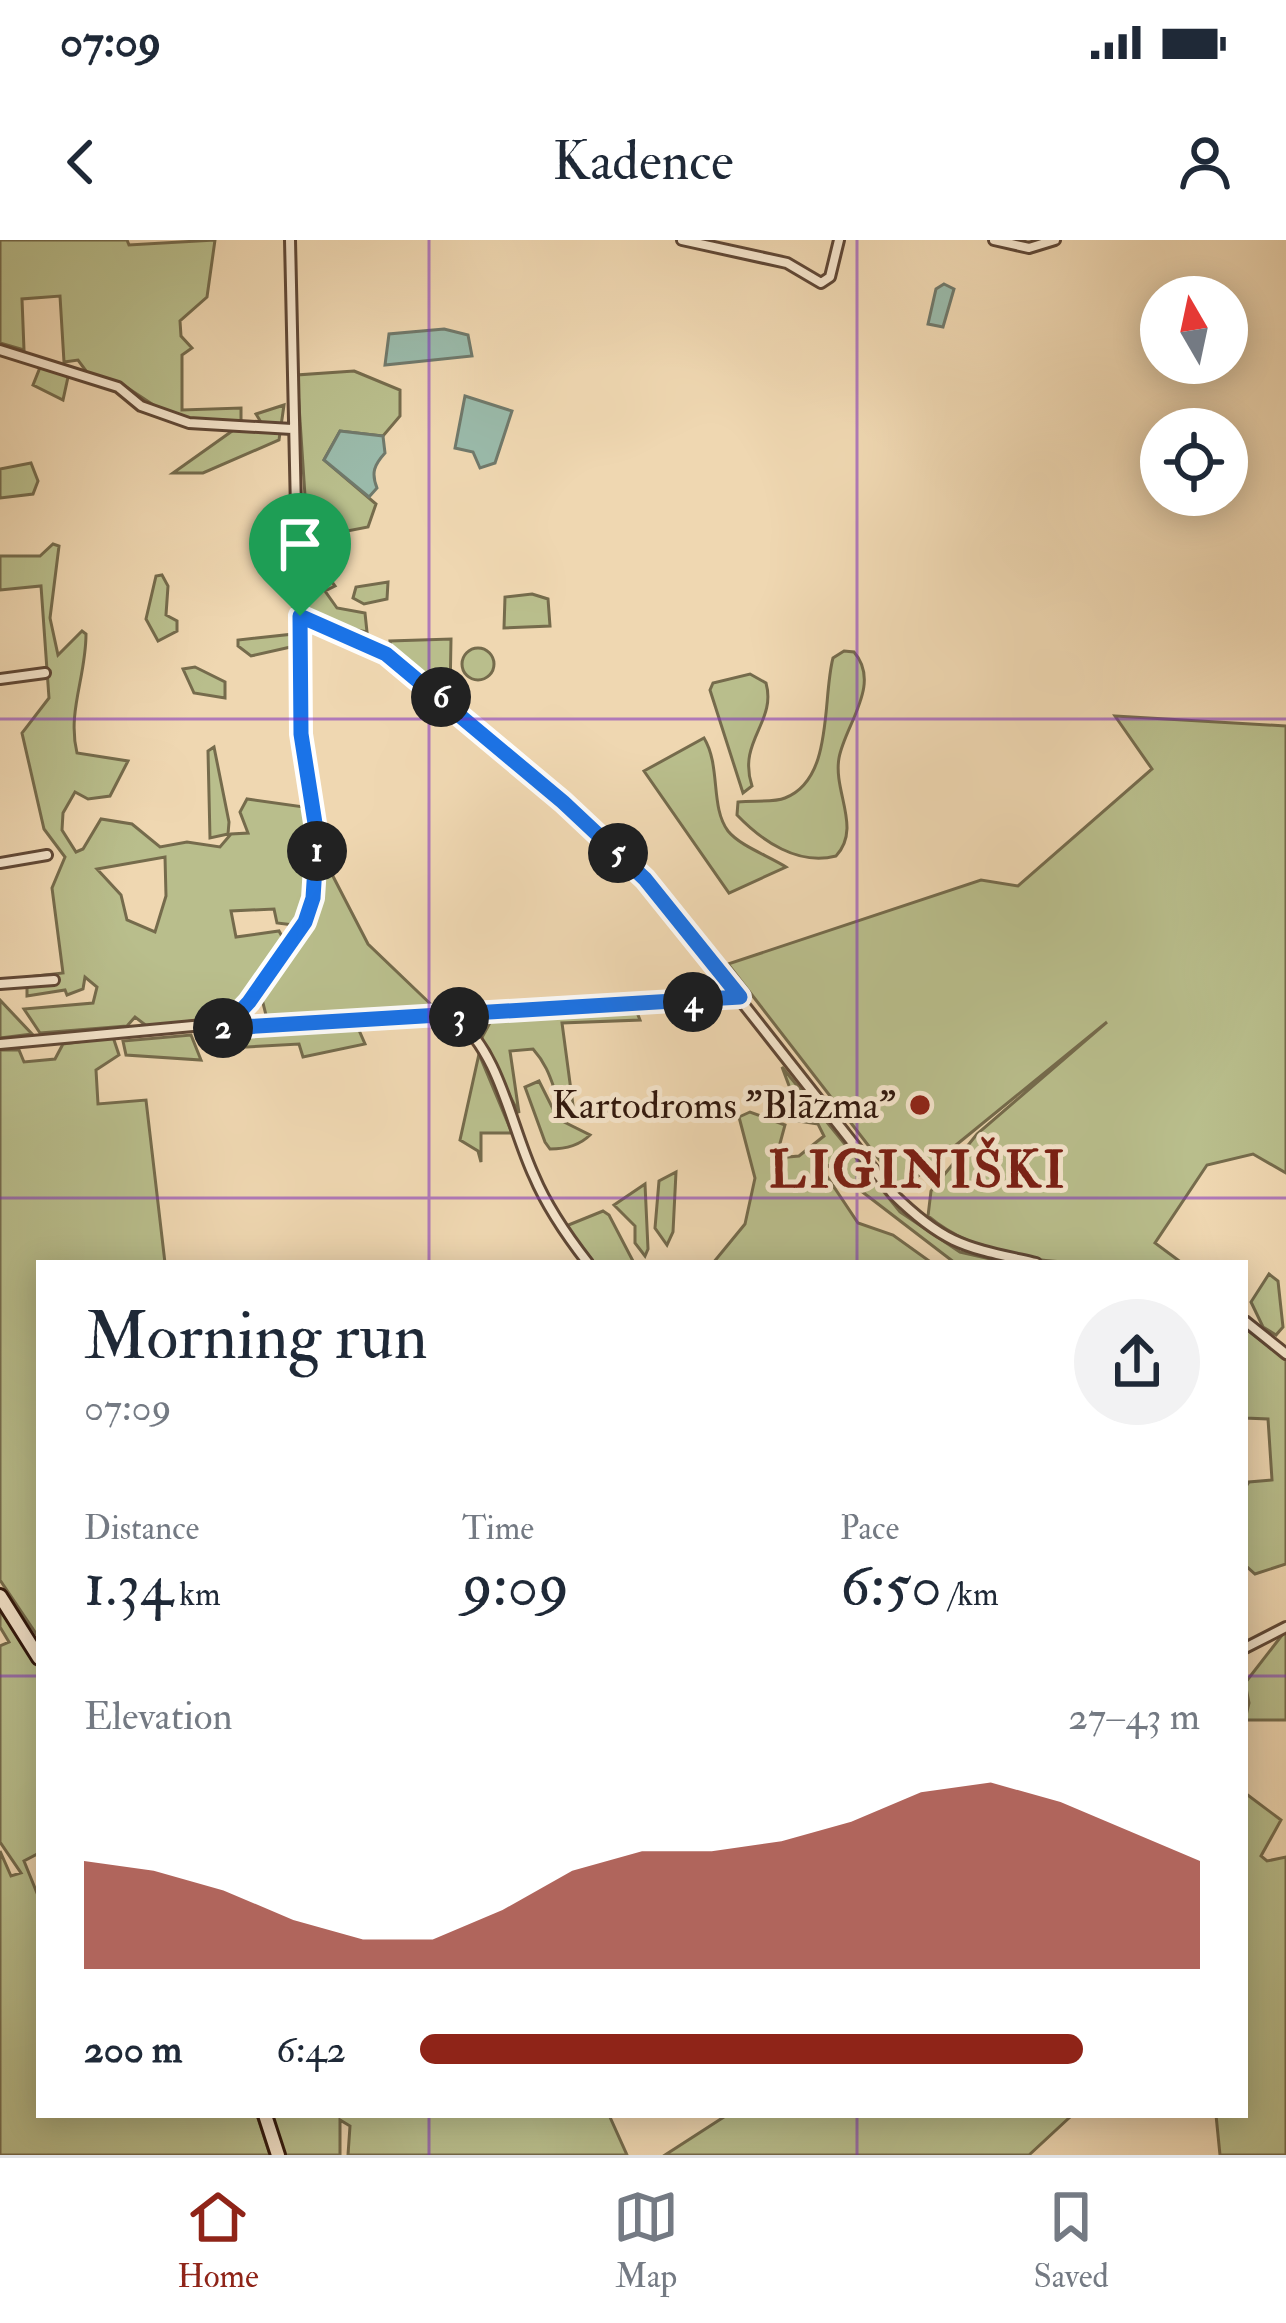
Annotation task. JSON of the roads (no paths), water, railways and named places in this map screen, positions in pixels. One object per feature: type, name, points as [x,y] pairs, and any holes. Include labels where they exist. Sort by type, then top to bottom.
[{"type":"main road","points":[[1,1600],[36,1653]]},
{"type":"main road","points":[[266,2118],[278,2155]]},
{"type":"street","points":[[208,1029],[235,1017],[249,1002],[305,922],[313,898],[317,836],[301,734],[290,240]]},
{"type":"street","points":[[682,240],[787,263],[821,283],[830,277],[838,240]]},
{"type":"street","points":[[994,240],[1029,248],[1055,240]]},
{"type":"street","points":[[0,350],[118,387],[141,406],[189,423],[292,429]]},
{"type":"street","points":[[300,616],[386,654],[563,802],[645,879],[893,1195],[922,1223],[955,1245],[1022,1260]]},
{"type":"street","points":[[0,679],[45,673]]},
{"type":"street","points":[[0,863],[47,855]]},
{"type":"street","points":[[0,984],[54,980]]},
{"type":"street","points":[[0,1044],[740,997]]},
{"type":"street","points":[[455,1017],[470,1029],[543,1196],[586,1260]]},
{"type":"street","points":[[1248,1323],[1286,1354]]},
{"type":"street","points":[[20,1625],[36,1639]]},
{"type":"street","points":[[1248,1646],[1286,1627]]},
{"type":"place","name":"Kartodroms \"Blāzma\"","points":[[920,1105]]},
{"type":"district","name":"LIGINIŠKI","points":[[918,1171]]}]
